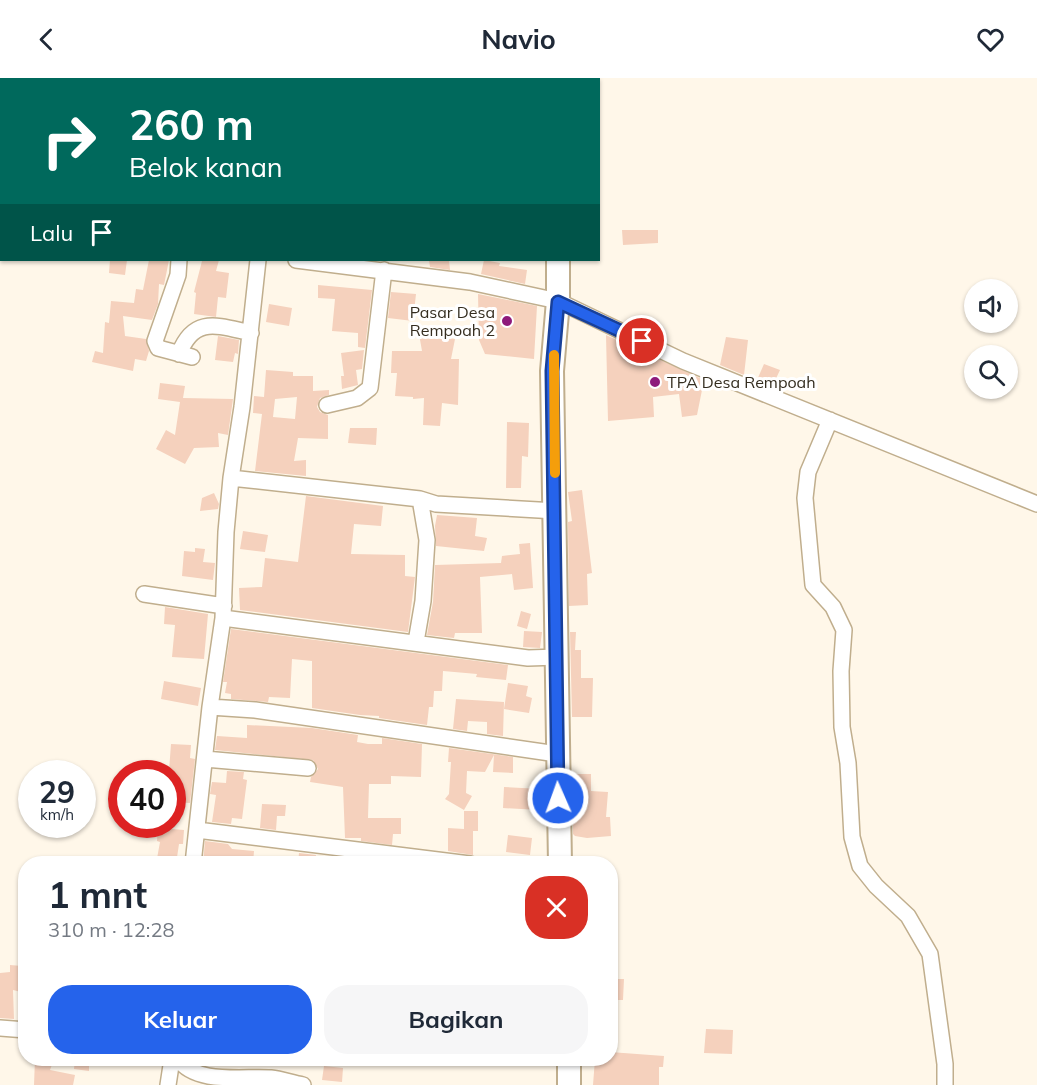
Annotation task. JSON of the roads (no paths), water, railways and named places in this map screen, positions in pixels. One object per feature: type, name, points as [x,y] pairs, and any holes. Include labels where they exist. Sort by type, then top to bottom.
[{"type":"street","points":[[179,261],[178,275],[155,341],[158,348],[186,355],[190,334],[201,326],[217,326],[251,333]]},
{"type":"street","points":[[195,856],[210,707],[224,612],[226,532],[231,478],[251,333],[258,261]]},
{"type":"street","points":[[305,261],[470,282],[558,302],[683,361],[1037,504]]},
{"type":"street","points":[[558,261],[558,302],[552,371],[560,856]]},
{"type":"street","points":[[327,405],[357,398],[370,388],[384,270]]},
{"type":"street","points":[[830,420],[808,472],[805,498],[813,585],[833,607],[844,630],[841,670],[842,727],[848,763],[852,837],[860,866],[876,886],[908,916],[930,954],[945,1064],[945,1085]]},
{"type":"street","points":[[231,478],[420,499],[436,504],[556,511]]},
{"type":"street","points":[[416,642],[423,601],[427,540],[420,499]]},
{"type":"street","points":[[144,594],[224,612],[416,642],[528,658],[558,657]]},
{"type":"street","points":[[210,707],[266,712],[557,754]]},
{"type":"street","points":[[205,759],[308,768]]},
{"type":"street","points":[[197,830],[406,856]]},
{"type":"street","points":[[0,1028],[18,1029]]},
{"type":"street","points":[[168,1085],[171,1066]]},
{"type":"street","points":[[184,1066],[202,1074],[272,1078],[303,1085]]},
{"type":"street","points":[[569,1066],[569,1085]]},
{"type":"place","name":"Pasar Desa Rempoah 2","points":[[507,321]]},
{"type":"place","name":"TPA Desa Rempoah","points":[[655,382]]}]
